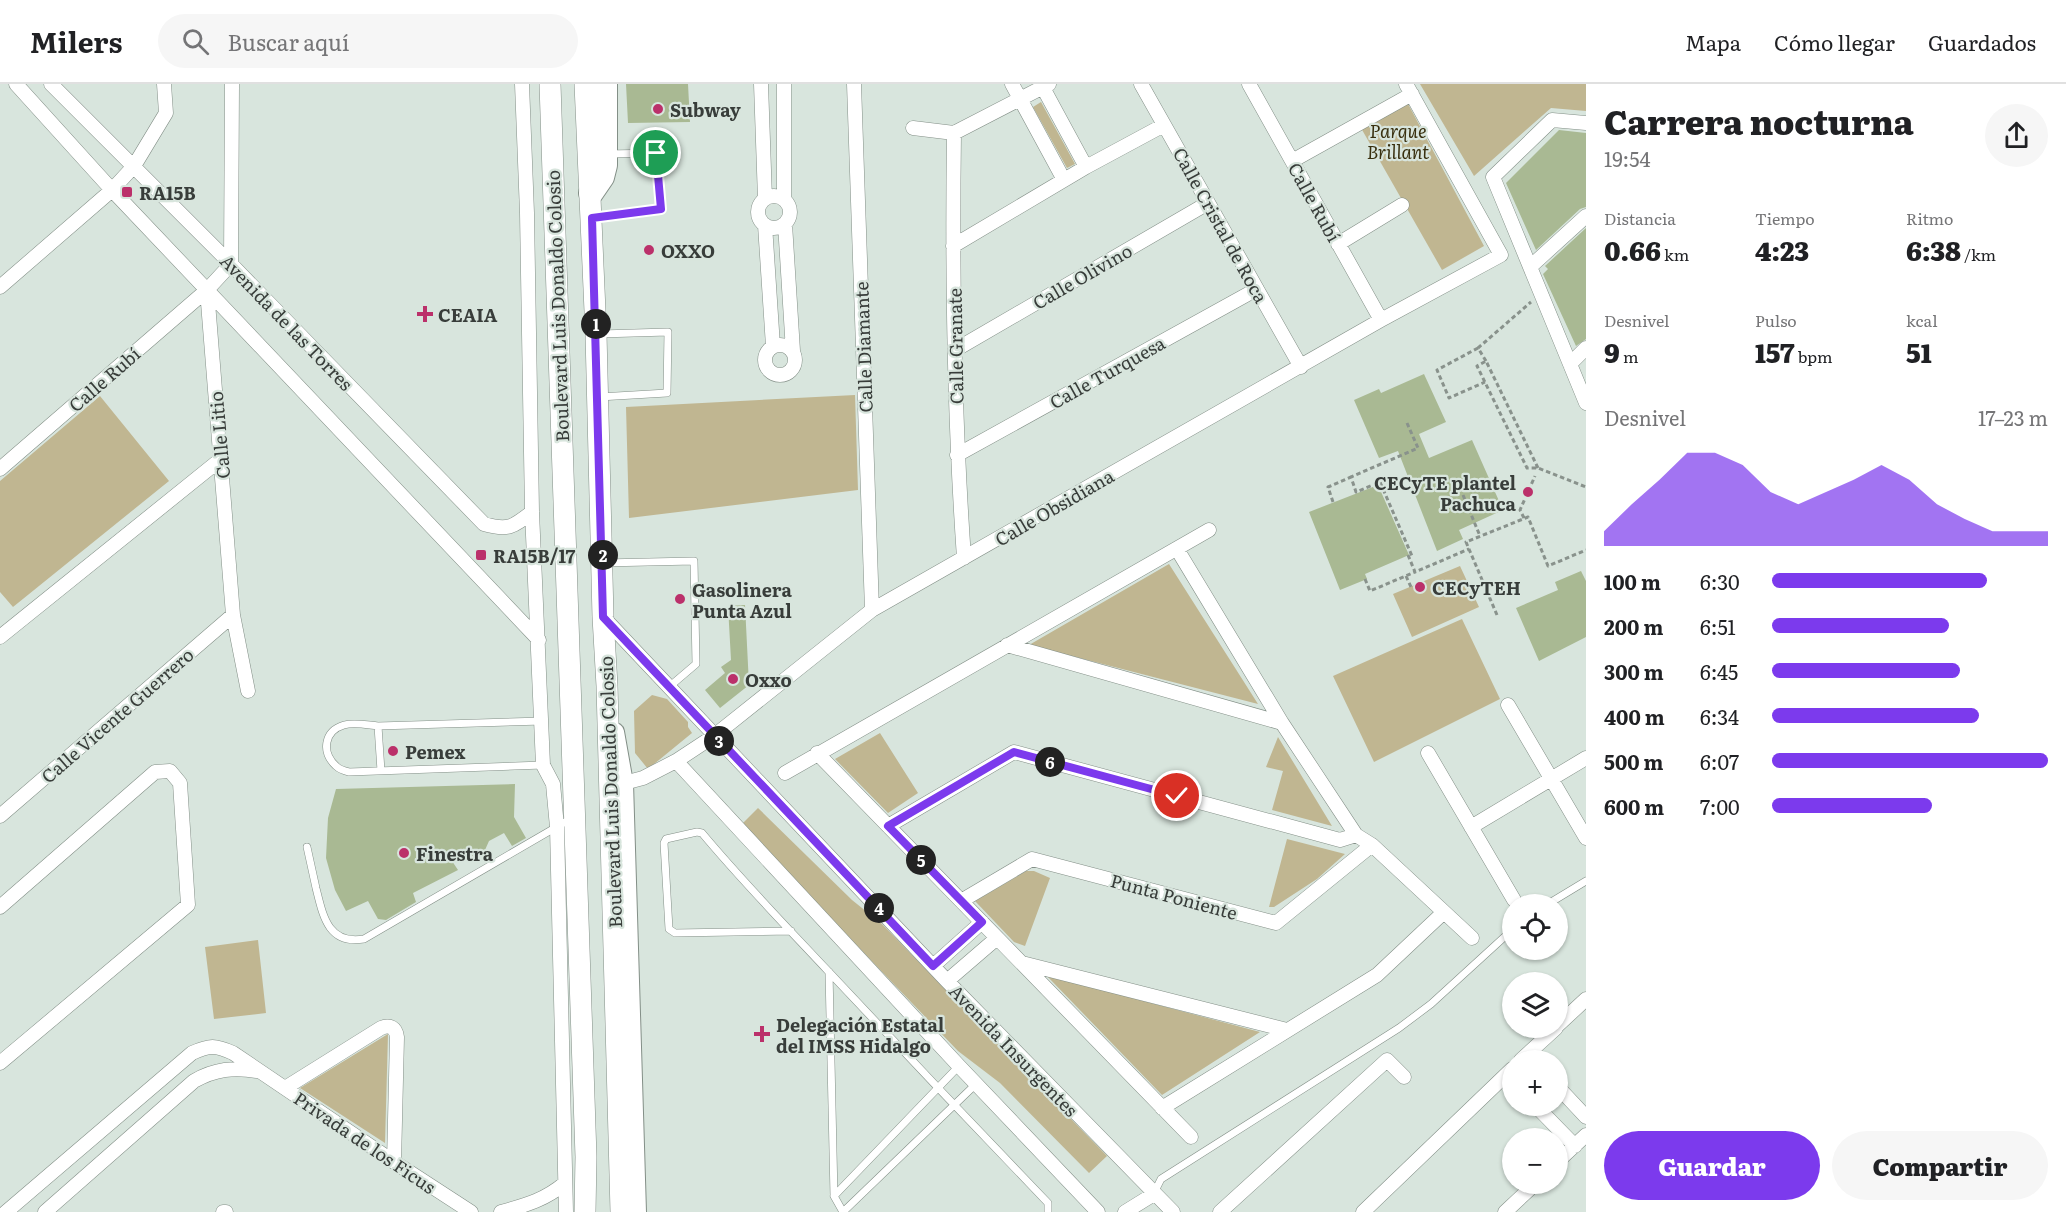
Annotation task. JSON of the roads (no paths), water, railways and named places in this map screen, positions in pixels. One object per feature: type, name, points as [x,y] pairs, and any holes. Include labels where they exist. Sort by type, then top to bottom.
[{"type":"highway","points":[[591,193],[602,177],[605,154],[605,84]]},
{"type":"main road","name":"Boulevard Luis Donaldo Colosio","points":[[550,84],[566,822],[586,1157],[585,1212]]},
{"type":"main road","name":"Boulevard Luis Donaldo Colosio","points":[[585,84],[596,334],[621,1212]]},
{"type":"street","points":[[16,84],[112,190],[539,640]]},
{"type":"street","points":[[0,287],[112,190],[134,166],[166,113],[164,84]]},
{"type":"street","points":[[207,290],[231,264],[232,84]]},
{"type":"street","points":[[522,84],[532,512],[543,721],[543,765],[553,784],[566,822],[566,1212]]},
{"type":"street","points":[[762,84],[765,199]]},
{"type":"street","points":[[783,84],[784,199],[790,211],[785,224],[793,351],[796,358],[791,372],[777,376],[770,372],[765,359],[767,352],[773,346],[787,346],[793,351]]},
{"type":"street","name":"Calle Diamante","points":[[854,84],[872,610]]},
{"type":"street","points":[[1012,84],[1064,180]]},
{"type":"street","name":"Calle Cristal de Roca","points":[[1141,84],[1301,367]]},
{"type":"street","name":"Calle Rubí","points":[[1249,84],[1381,321]]},
{"type":"street","points":[[913,128],[954,133],[1044,85],[1086,167]]},
{"type":"street","points":[[41,111],[56,89]]},
{"type":"street","name":"Avenida de las Torres","points":[[56,89],[231,264],[484,524],[503,529],[519,522],[532,512]]},
{"type":"street","points":[[1292,161],[1409,89]]},
{"type":"street","name":"Calle Obsidiana","points":[[624,783],[643,778],[714,736],[872,610],[1501,255],[1409,89]]},
{"type":"street","points":[[1586,123],[1552,120],[1493,177],[1586,403]]},
{"type":"street","points":[[953,246],[1086,167],[1164,125]]},
{"type":"street","name":"Calle Granate","points":[[954,133],[953,246],[957,454],[964,558]]},
{"type":"street","points":[[784,199],[774,196],[765,199],[760,205],[759,212],[760,219],[771,228],[785,224]]},
{"type":"street","name":"Calle Olivino","points":[[955,350],[1208,203]]},
{"type":"street","points":[[1338,244],[1402,205]]},
{"type":"street","points":[[1530,267],[1586,216]]},
{"type":"street","points":[[765,225],[773,346]]},
{"type":"street","name":"Calle Turquesa","points":[[957,454],[1257,289]]},
{"type":"street","name":"Calle Rubí","points":[[0,469],[207,290]]},
{"type":"street","name":"Calle Litio","points":[[207,290],[233,615],[248,691]]},
{"type":"street","points":[[1570,364],[1586,348]]},
{"type":"street","points":[[0,637],[221,459]]},
{"type":"street","points":[[784,773],[1209,530]]},
{"type":"street","points":[[1176,549],[1282,723],[1356,835],[1372,846],[1472,938]]},
{"type":"street","name":"Calle Vicente Guerrero","points":[[0,816],[233,615]]},
{"type":"street","name":"Avenida Insurgentes","points":[[603,617],[947,981],[1173,1212]]},
{"type":"street","points":[[1007,645],[1282,723]]},
{"type":"street","points":[[607,686],[624,783],[637,1212]]},
{"type":"street","points":[[1508,705],[1586,838]]},
{"type":"street","points":[[888,826],[1014,752],[1340,840],[1356,835]]},
{"type":"street","points":[[818,753],[1191,1137]]},
{"type":"street","points":[[1428,753],[1511,894]]},
{"type":"street","points":[[1472,827],[1586,758]]},
{"type":"street","points":[[676,760],[959,1066],[1098,1212]]},
{"type":"street","points":[[0,907],[155,772],[170,771],[180,783],[188,904],[0,1063]]},
{"type":"street","name":"Punta Poniente","points":[[961,901],[1032,858],[1276,923],[1372,846]]},
{"type":"street","points":[[1162,1108],[1377,975],[1444,912]]},
{"type":"street","points":[[933,966],[982,922]]},
{"type":"street","points":[[947,981],[997,938]]},
{"type":"street","points":[[1022,963],[1287,1030]]},
{"type":"street","points":[[1568,1016],[1586,999]]},
{"type":"street","points":[[285,1088],[381,1028],[392,1027],[397,1037],[394,1162]]},
{"type":"street","points":[[1534,1050],[1546,1038]]},
{"type":"street","name":"Privada de los Ficus","points":[[6,1212],[192,1053],[204,1047],[218,1046],[261,1071],[471,1212]]},
{"type":"street","points":[[1220,1212],[1387,1060],[1404,1077]]},
{"type":"street","points":[[45,1212],[194,1081],[218,1070],[243,1068],[261,1071]]},
{"type":"street","points":[[1363,1212],[1502,1082]]},
{"type":"street","points":[[1568,1098],[1586,1117]]},
{"type":"street","points":[[1546,1116],[1575,1146]]},
{"type":"street","points":[[1568,1152],[1586,1135]]},
{"type":"street","points":[[501,1212],[539,1201],[565,1183]]},
{"type":"street","points":[[1125,1212],[1154,1194]]},
{"type":"street","points":[[1505,1212],[1524,1194]]},
{"type":"lane","points":[[592,218],[661,209],[656,153],[605,154]]},
{"type":"lane","points":[[596,334],[668,332],[667,393],[597,397]]},
{"type":"lane","points":[[603,562],[694,561],[696,664],[669,687]]},
{"type":"lane","points":[[543,721],[378,726],[352,724],[343,725],[332,731],[326,739],[326,752],[336,767],[349,772],[543,765]]},
{"type":"lane","points":[[378,726],[381,771]]},
{"type":"lane","points":[[307,847],[324,919],[338,936],[352,941],[364,939],[566,822]]},
{"type":"lane","points":[[790,931],[671,932],[664,843],[666,838],[702,833],[762,902],[790,931],[829,972],[954,1106],[1048,1203],[1048,1212]]},
{"type":"lane","points":[[1564,894],[1586,880]]},
{"type":"lane","points":[[1154,1194],[1161,1179],[1423,1010],[1502,939]]},
{"type":"lane","points":[[829,972],[834,1196],[843,1212],[976,1084]]},
{"type":"lane","points":[[834,1196],[959,1066]]},
{"type":"place","name":"Subway","points":[[658,109]]},
{"type":"place","name":"RA15B","points":[[127,192]]},
{"type":"place","name":"OXXO","points":[[649,250]]},
{"type":"place","name":"CEAIA","points":[[425,314]]},
{"type":"place","name":"CECyTE plantel Pachuca","points":[[1528,492]]},
{"type":"place","name":"RA15B/17","points":[[481,555]]},
{"type":"place","name":"CECyTEH","points":[[1420,587]]},
{"type":"place","name":"Gasolinera Punta Azul","points":[[680,599]]},
{"type":"place","name":"Oxxo","points":[[733,679]]},
{"type":"place","name":"Pemex","points":[[393,751]]},
{"type":"place","name":"Finestra","points":[[404,853]]},
{"type":"place","name":"Delegación Estatal del IMSS Hidalgo","points":[[762,1034]]},
{"type":"park label","name":"Parque Brillant","points":[[1398,140]]}]
